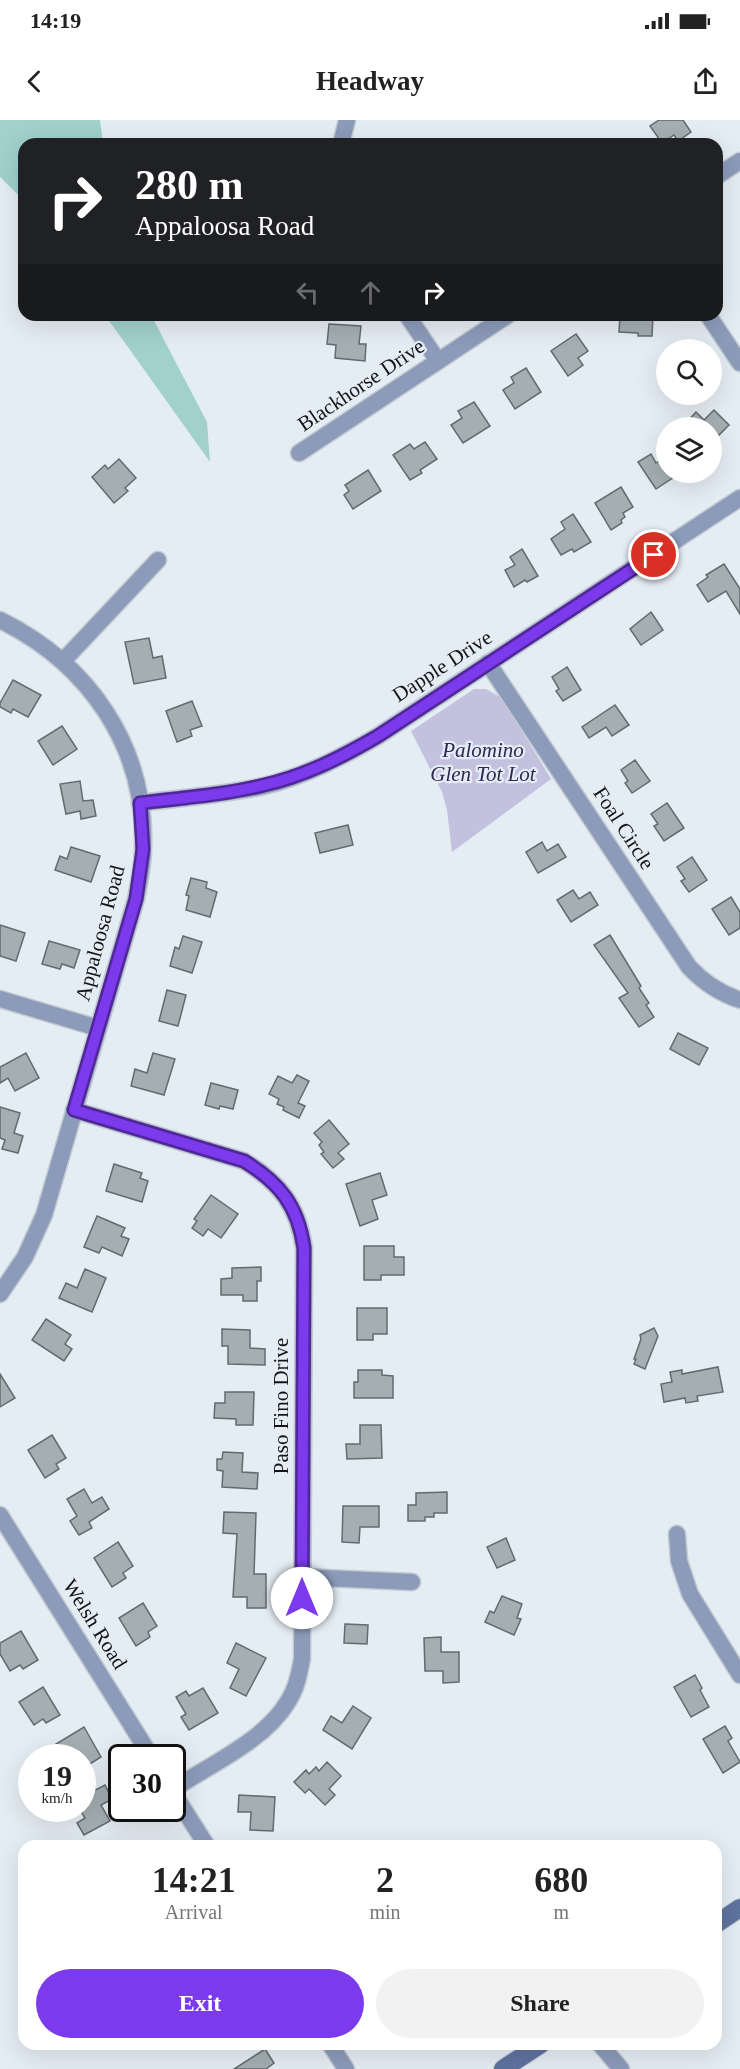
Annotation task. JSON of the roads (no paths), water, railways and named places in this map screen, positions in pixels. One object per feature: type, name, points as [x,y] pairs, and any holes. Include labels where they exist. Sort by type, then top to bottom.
[{"type":"main road","points":[[722,1920],[740,1908]]},
{"type":"main road","points":[[503,2069],[532,2050]]},
{"type":"street","points":[[342,138],[347,120]]},
{"type":"street","points":[[723,172],[740,161]]},
{"type":"street","points":[[411,321],[438,361]]},
{"type":"street","name":"Blackhorse Drive","points":[[299,453],[499,321]]},
{"type":"street","points":[[712,321],[740,363]]},
{"type":"street","name":"Dapple Drive","points":[[140,803],[242,790],[273,783],[337,759],[378,736],[740,498]]},
{"type":"street","points":[[63,661],[158,560]]},
{"type":"street","name":"Appaloosa Road","points":[[0,620],[23,632],[63,661],[98,700],[119,734],[136,782],[143,849],[138,888],[44,1215],[14,1276],[0,1294]]},
{"type":"street","name":"Foal Circle","points":[[488,663],[689,967],[703,982],[720,993],[740,1000]]},
{"type":"street","points":[[0,999],[98,1028]]},
{"type":"street","name":"Paso Fino Drive","points":[[74,1110],[244,1161],[263,1173],[279,1188],[295,1212],[302,1233],[304,1248],[302,1659],[297,1682],[289,1702],[276,1720],[260,1734],[186,1781]]},
{"type":"street","name":"Welsh Road","points":[[0,1515],[143,1744]]},
{"type":"street","points":[[677,1534],[679,1560],[690,1594],[740,1675]]},
{"type":"street","points":[[302,1577],[412,1582]]},
{"type":"street","points":[[186,1812],[203,1840]]},
{"type":"street","points":[[334,2050],[346,2069]]},
{"type":"street","points":[[605,2050],[621,2069]]},
{"type":"park label","name":"Palomino Glen Tot Lot","points":[[483,762]]}]
